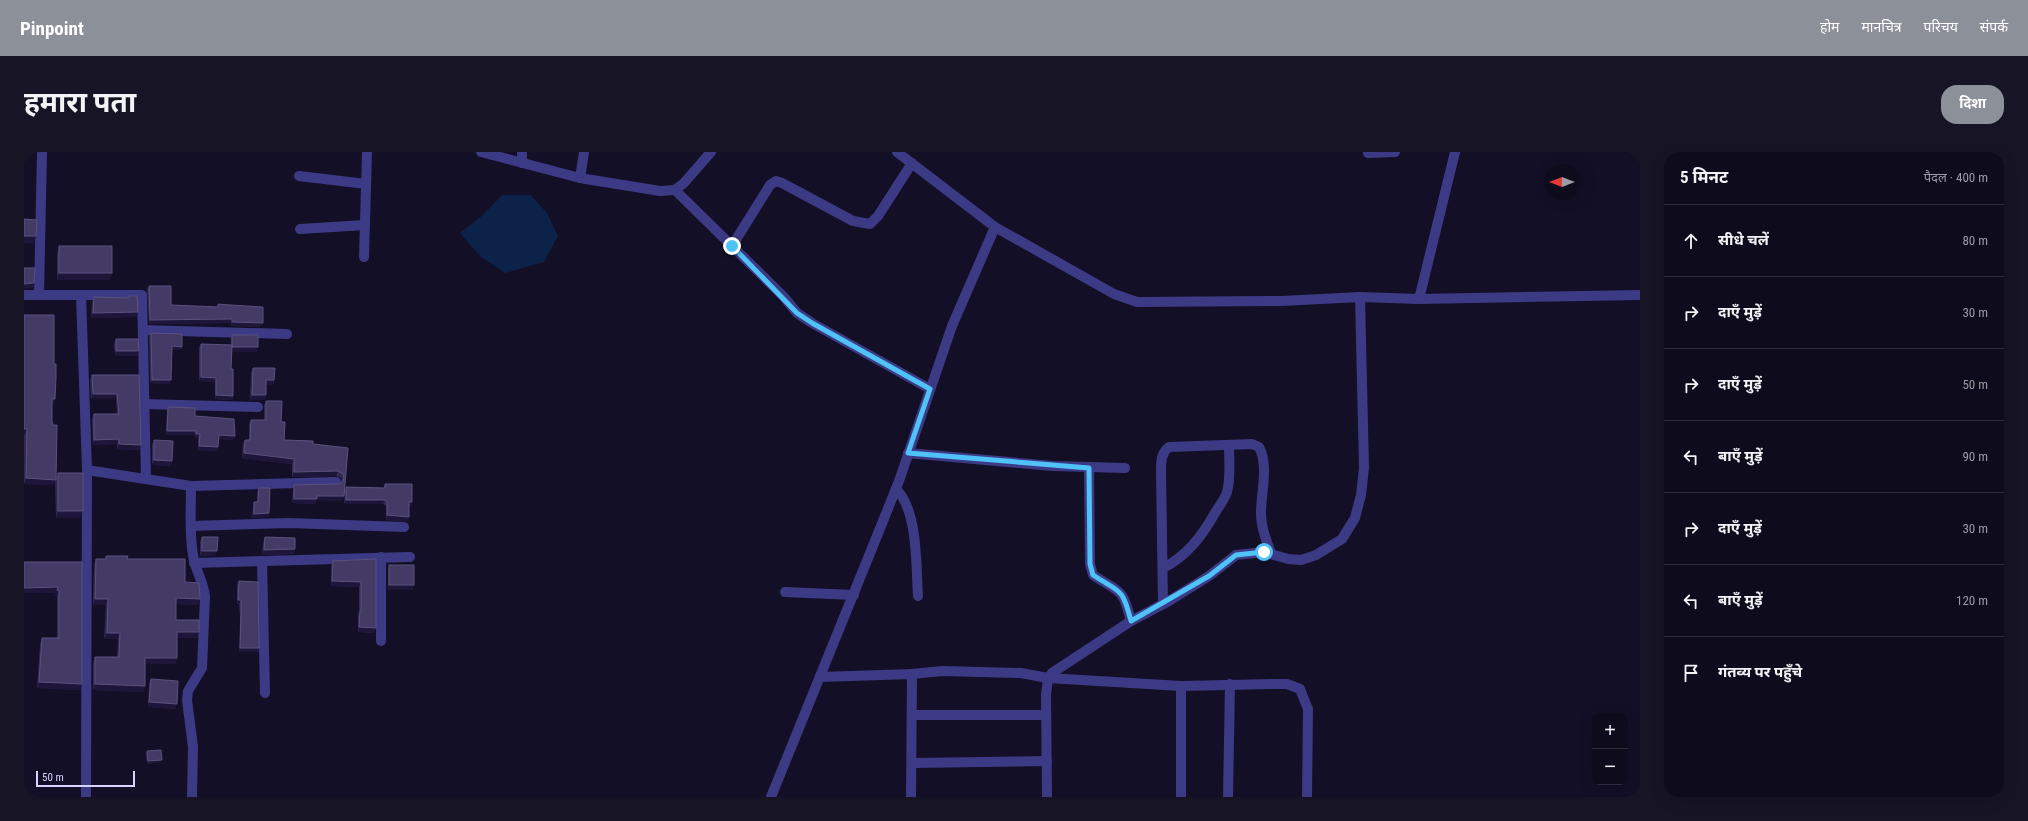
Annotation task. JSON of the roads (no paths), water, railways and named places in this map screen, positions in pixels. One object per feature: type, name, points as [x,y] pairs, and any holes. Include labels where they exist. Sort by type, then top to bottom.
[{"type":"street","points":[[39,295],[42,152]]},
{"type":"street","points":[[364,257],[367,152]]},
{"type":"street","points":[[481,152],[580,178],[660,191],[675,190],[684,183],[711,152]]},
{"type":"street","points":[[522,152],[522,162]]},
{"type":"street","points":[[580,178],[584,152]]},
{"type":"street","points":[[897,152],[995,227],[1114,294],[1137,302],[1274,301],[1360,297],[1419,299],[1640,295]]},
{"type":"street","points":[[1368,153],[1395,152]]},
{"type":"street","points":[[1419,299],[1455,152]]},
{"type":"street","points":[[732,246],[770,185],[776,181],[853,221],[870,224],[878,216],[912,163]]},
{"type":"street","points":[[299,176],[366,184]]},
{"type":"street","points":[[675,190],[797,313],[812,323],[930,389]]},
{"type":"street","points":[[300,228],[365,225]]},
{"type":"street","points":[[771,797],[896,489],[952,326],[995,227]]},
{"type":"street","points":[[24,295],[142,295],[146,479]]},
{"type":"street","points":[[81,295],[87,470],[86,797]]},
{"type":"street","points":[[1048,797],[1045,715],[1048,678],[1060,665],[1131,621],[1163,604],[1209,576],[1236,555],[1252,552],[1271,553],[1288,559],[1301,560],[1316,555],[1342,539],[1355,518],[1361,495],[1364,468],[1360,297]]},
{"type":"street","points":[[143,330],[286,334]]},
{"type":"street","points":[[144,404],[258,407]]},
{"type":"street","points":[[1163,604],[1161,471],[1164,451],[1169,447],[1252,444],[1259,447],[1263,454],[1261,514],[1263,532],[1271,553]]},
{"type":"street","points":[[1162,568],[1173,563],[1194,544],[1206,530],[1224,500],[1229,481],[1229,445]]},
{"type":"street","points":[[908,453],[1089,468],[1125,468]]},
{"type":"street","points":[[1089,468],[1091,569],[1093,575],[1117,588],[1125,599],[1131,621]]},
{"type":"street","points":[[87,470],[191,486],[336,482]]},
{"type":"street","points":[[191,486],[191,526],[194,563],[205,588],[202,668],[188,691],[187,700],[193,748],[192,797]]},
{"type":"street","points":[[896,489],[902,495],[909,508],[912,523],[918,596]]},
{"type":"street","points":[[191,526],[288,523],[404,526]]},
{"type":"street","points":[[194,563],[410,557]]},
{"type":"street","points":[[380,558],[381,641]]},
{"type":"street","points":[[262,561],[265,693]]},
{"type":"street","points":[[785,592],[854,595]]},
{"type":"street","points":[[820,677],[912,674],[942,671],[1021,673],[1048,678],[1182,686],[1287,684],[1300,690],[1308,709],[1307,797]]},
{"type":"street","points":[[911,797],[912,674]]},
{"type":"street","points":[[1228,797],[1230,684]]},
{"type":"street","points":[[1181,797],[1182,686]]},
{"type":"street","points":[[912,715],[1045,715]]},
{"type":"street","points":[[912,763],[1047,761]]},
{"type":"water","points":[[502,195],[531,195],[547,213],[558,236],[544,262],[505,273],[481,257],[460,233],[483,215]]}]
